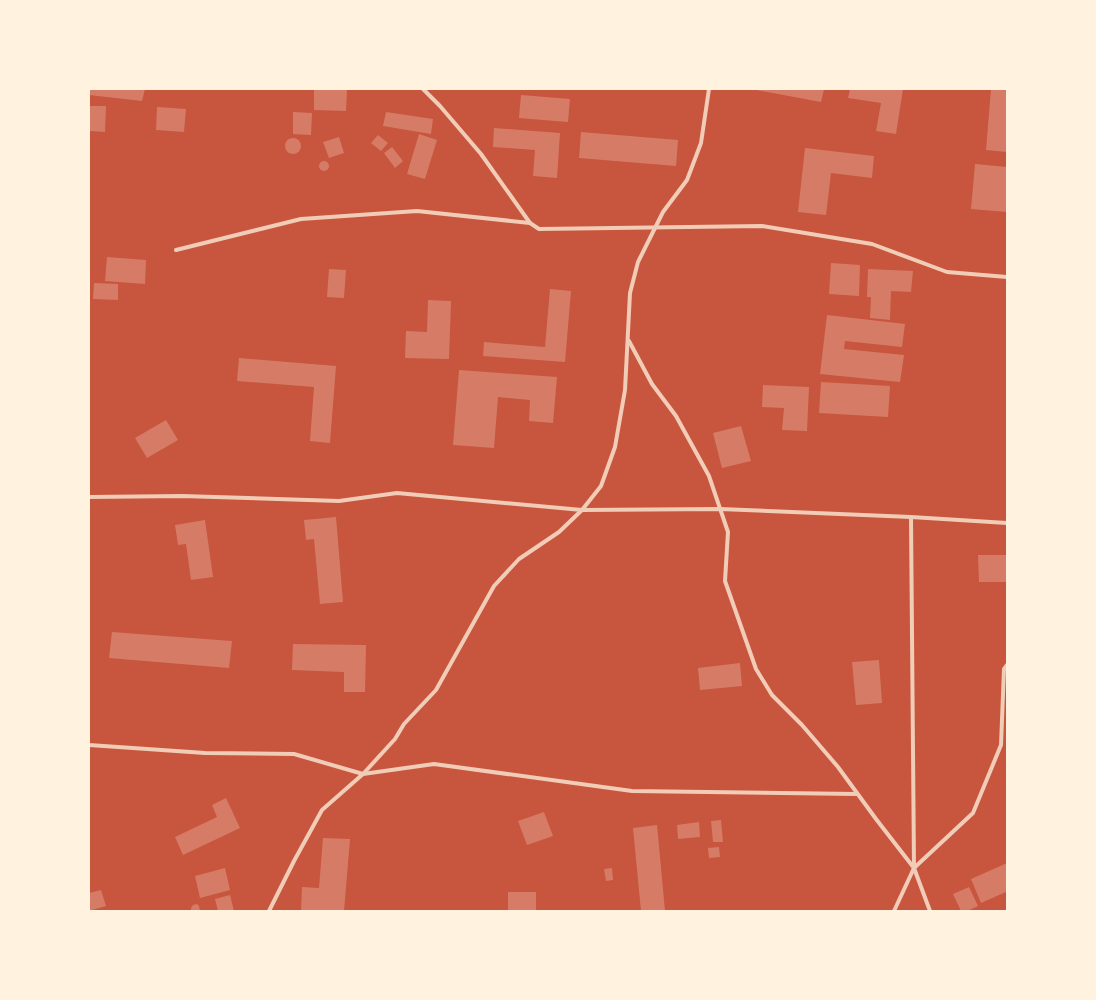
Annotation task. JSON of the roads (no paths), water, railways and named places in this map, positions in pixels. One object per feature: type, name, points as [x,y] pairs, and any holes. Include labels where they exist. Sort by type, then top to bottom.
[{"type":"street","points":[[423,89],[440,106],[481,154],[530,223],[539,229],[762,226],[872,244],[947,272],[1007,278]]},
{"type":"street","points":[[269,911],[322,810],[363,774],[395,739],[404,724],[436,690],[494,586],[519,559],[559,532],[582,510],[601,486],[615,447],[625,390],[630,293],[638,262],[663,212],[687,180],[701,143],[709,89]]},
{"type":"street","points":[[176,250],[301,219],[417,211],[530,223]]},
{"type":"street","points":[[628,339],[652,384],[676,416],[709,476],[728,532],[725,581],[756,669],[772,695],[802,725],[838,767],[914,868],[930,911]]},
{"type":"street","points":[[89,497],[182,496],[339,501],[397,493],[582,510],[720,509],[911,517],[1007,524]]},
{"type":"street","points":[[911,517],[914,868]]},
{"type":"street","points":[[894,911],[914,868],[973,813],[1001,745],[1004,669],[1007,665]]},
{"type":"street","points":[[89,745],[205,753],[294,754],[363,774],[434,764],[632,791],[857,794]]}]
